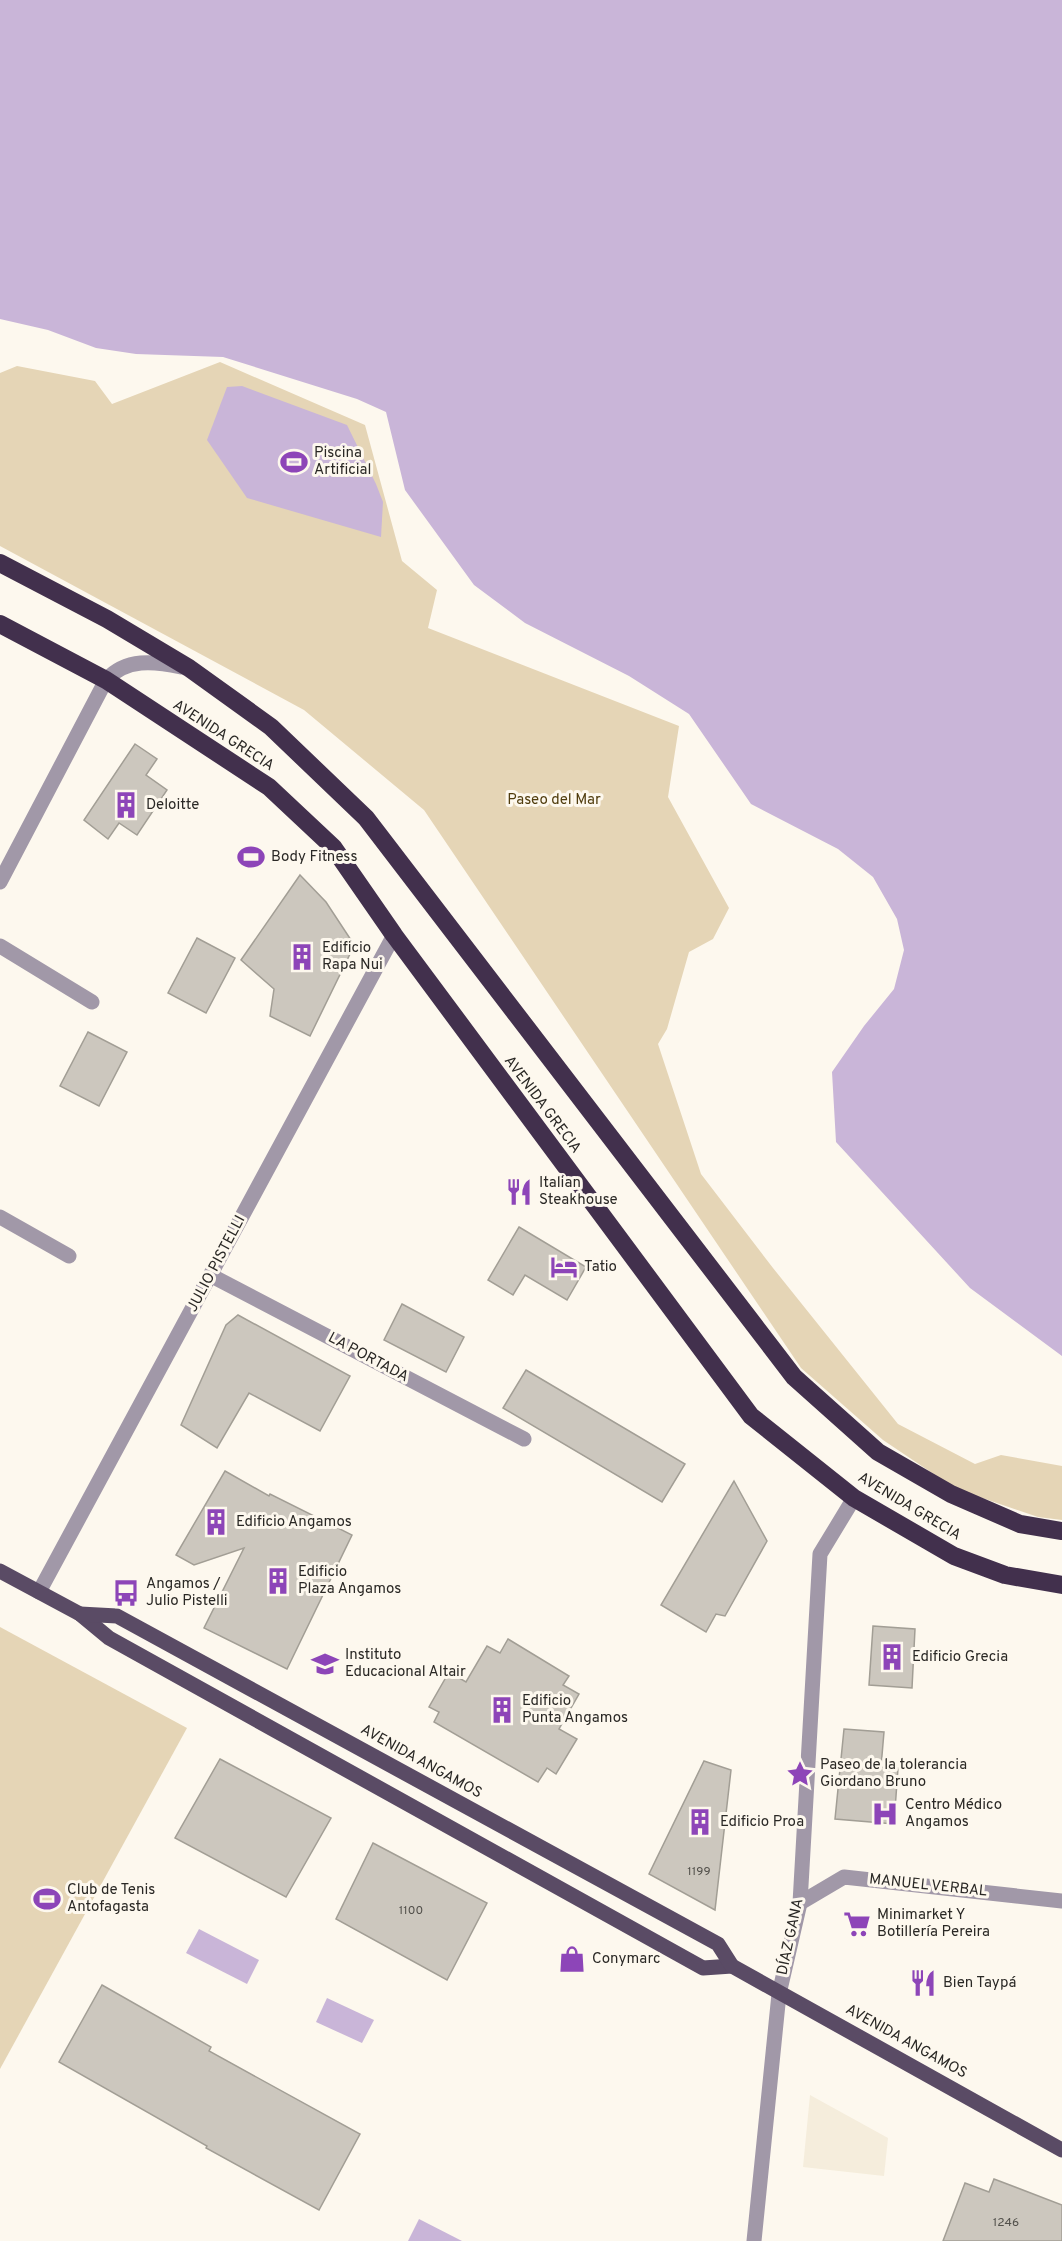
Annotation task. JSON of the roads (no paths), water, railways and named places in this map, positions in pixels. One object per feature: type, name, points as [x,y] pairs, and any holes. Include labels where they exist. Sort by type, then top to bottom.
[{"type":"highway","name":"AVENIDA GRECIA","points":[[0,563],[107,620],[189,668],[271,727],[366,818],[794,1377],[878,1452],[951,1494],[1020,1524],[1062,1531]]},
{"type":"highway","name":"AVENIDA GRECIA","points":[[0,624],[106,680],[269,787],[333,847],[394,935],[751,1416],[854,1498],[954,1556],[1005,1575],[1062,1585]]},
{"type":"main road","name":"AVENIDA ANGAMOS","points":[[0,1570],[80,1614],[109,1638],[221,1698],[703,1968],[732,1966]]},
{"type":"main road","name":"AVENIDA ANGAMOS","points":[[80,1614],[117,1616],[718,1944],[732,1966],[1062,2150]]},
{"type":"street","points":[[0,882],[106,680],[114,671],[143,662],[160,662],[189,668]]},
{"type":"street","name":"JULIO PISTELLI","points":[[39,1592],[212,1276],[394,935]]},
{"type":"street","points":[[0,946],[92,1002]]},
{"type":"street","points":[[0,1217],[69,1256]]},
{"type":"street","name":"LA PORTADA","points":[[212,1276],[524,1439]]},
{"type":"street","name":"DÍAZ GANA","points":[[754,2241],[779,1994],[800,1903],[820,1554],[854,1498]]},
{"type":"street","name":"MANUEL VERBAL","points":[[800,1903],[844,1877],[1062,1901]]},
{"type":"place","name":"Piscina Artificial","points":[[294,462]]},
{"type":"place","name":"Deloitte","points":[[126,805]]},
{"type":"place","name":"Body Fitness","points":[[251,857]]},
{"type":"place","name":"Edificio Rapa Nui","points":[[302,957]]},
{"type":"place","name":"Italian Steakhouse","points":[[519,1192]]},
{"type":"place","name":"Tatio","points":[[564,1267]]},
{"type":"place","name":"Edificio Angamos","points":[[216,1522]]},
{"type":"place","name":"Edificio Plaza Angamos","points":[[278,1581]]},
{"type":"place","name":"Angamos / Julio Pistelli","points":[[126,1593]]},
{"type":"place","name":"Edificio Grecia","points":[[892,1657]]},
{"type":"place","name":"Instituto Educacional Altair","points":[[325,1664]]},
{"type":"place","name":"Edificio Punta Angamos","points":[[502,1710]]},
{"type":"place","name":"Paseo de la tolerancia Giordano Bruno","points":[[800,1774]]},
{"type":"place","name":"Centro Médico Angamos","points":[[885,1814]]},
{"type":"place","name":"Edificio Proa","points":[[700,1822]]},
{"type":"place","name":"Club de Tenis Antofagasta","points":[[47,1899]]},
{"type":"place","name":"Minimarket Y Botillería Pereira","points":[[857,1924]]},
{"type":"place","name":"Conymarc","points":[[572,1959]]},
{"type":"place","name":"Bien Taypá","points":[[923,1983]]},
{"type":"park label","name":"Paseo del Mar","points":[[554,800]]}]
